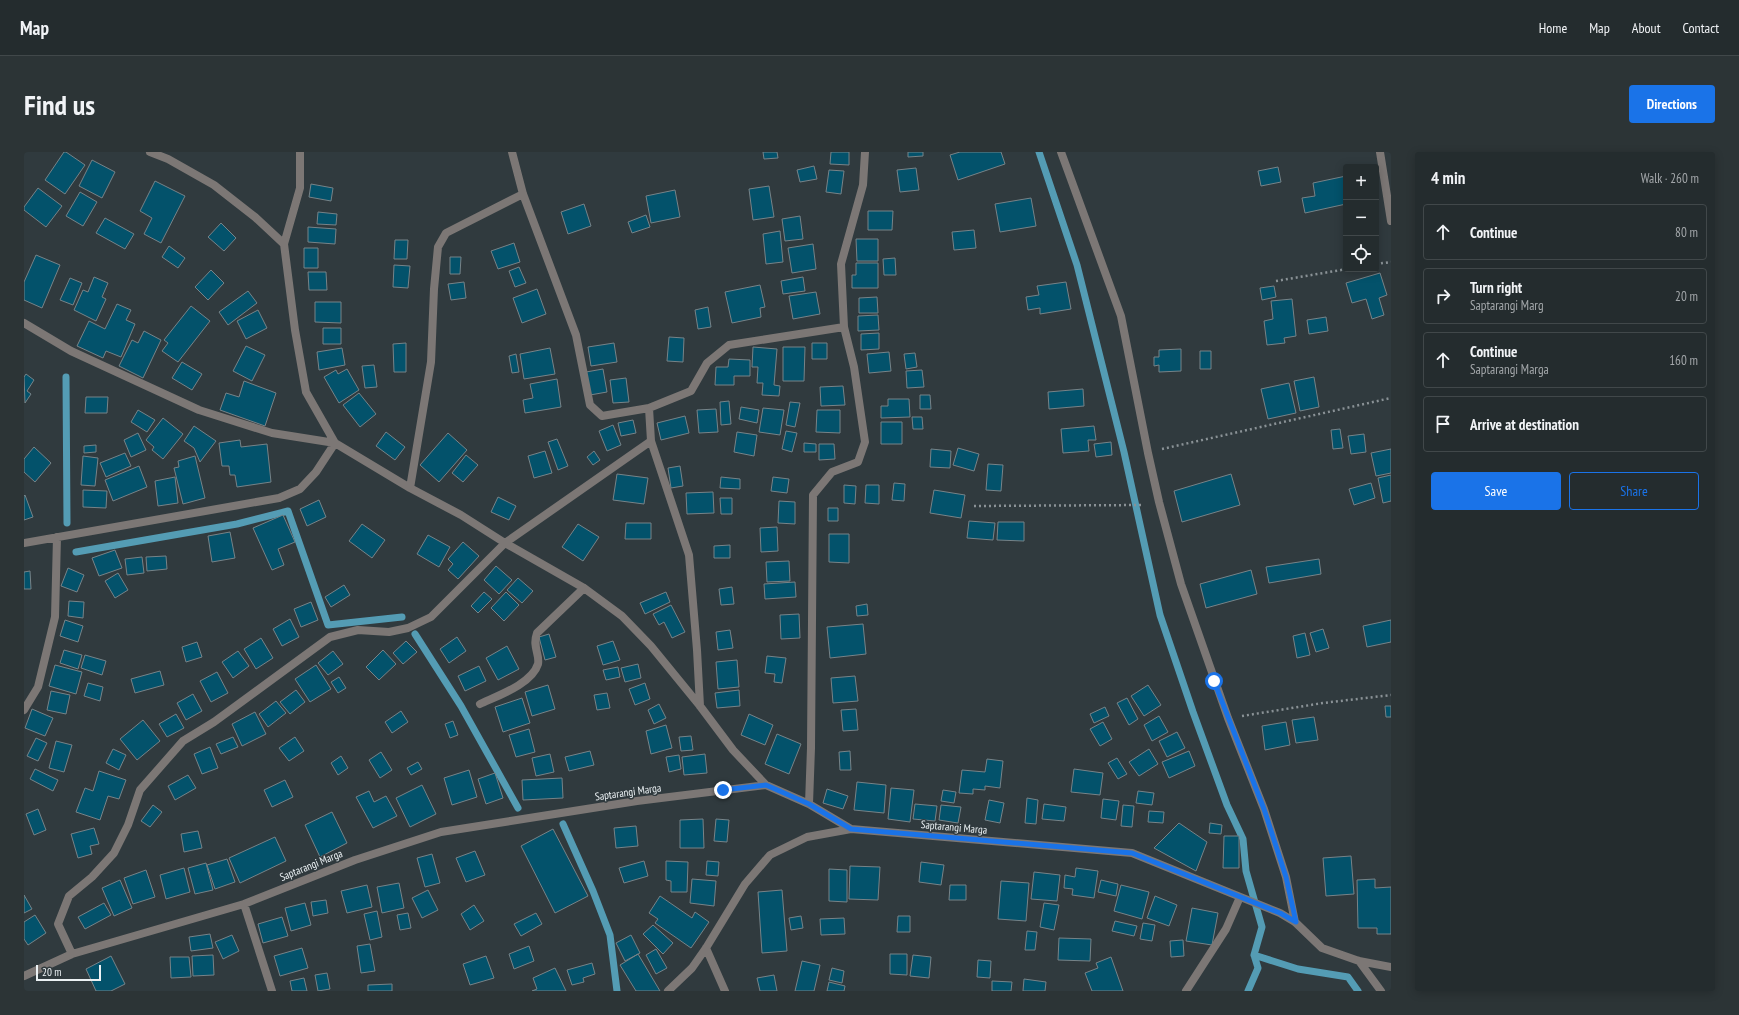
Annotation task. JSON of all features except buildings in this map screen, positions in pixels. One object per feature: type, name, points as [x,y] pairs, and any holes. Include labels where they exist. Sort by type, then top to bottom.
[{"type":"street","points":[[150,152],[168,159],[214,185],[255,217],[284,244]]},
{"type":"street","points":[[300,152],[300,188],[284,244],[295,330],[306,392],[335,443]]},
{"type":"street","points":[[512,152],[523,194],[576,335],[590,405],[602,416],[649,408],[691,391],[707,363],[729,345],[844,327]]},
{"type":"street","points":[[809,804],[811,748],[813,495],[832,472],[858,462],[865,442],[854,367],[844,327],[841,264],[863,185],[865,152]]},
{"type":"street","points":[[1061,152],[1121,316],[1148,453],[1159,502],[1181,584],[1228,718],[1266,817],[1286,877],[1296,922]]},
{"type":"street","points":[[1380,152],[1391,221]]},
{"type":"street","points":[[410,488],[431,362],[434,289],[438,247],[446,233],[523,194]]},
{"type":"street","points":[[24,323],[70,352],[199,410],[272,433],[335,443],[584,588],[622,616],[651,646],[700,706],[733,750],[766,785]]},
{"type":"street","points":[[649,408],[651,441],[689,555],[700,706]]},
{"type":"street","points":[[72,954],[58,924],[69,896],[92,877],[114,853],[128,825],[140,790],[183,742],[214,722],[330,637],[358,630],[389,632],[408,628],[431,617],[505,543],[651,441]]},
{"type":"street","points":[[24,543],[279,498],[300,489],[316,472],[335,443]]},
{"type":"street","points":[[24,710],[38,687],[55,617],[56,537]]},
{"type":"street","points":[[480,704],[526,681],[538,663],[534,640],[537,633],[584,588]]},
{"type":"street","name":"Saptarangi Marga","points":[[24,976],[72,954],[244,904],[355,860],[441,832],[637,800],[766,785],[809,804],[851,829],[1132,853],[1280,913],[1296,922],[1322,948],[1359,961],[1391,967]]},
{"type":"street","points":[[668,991],[692,968],[745,884],[770,855],[807,837],[851,829]]},
{"type":"street","points":[[1186,991],[1226,929],[1240,897]]},
{"type":"street","points":[[244,904],[272,991]]},
{"type":"street","points":[[706,948],[725,991]]},
{"type":"street","points":[[1359,961],[1381,991]]},
{"type":"path","points":[[1379,264],[1391,262]]},
{"type":"path","points":[[1276,281],[1343,270]]},
{"type":"path","points":[[1148,453],[1391,398]]},
{"type":"path","points":[[974,506],[1143,505]]},
{"type":"path","points":[[1228,718],[1323,703],[1391,695]]},
{"type":"waterway","points":[[1039,152],[1077,265],[1124,452],[1160,615],[1227,805],[1243,839],[1246,871],[1262,927],[1254,955],[1258,968],[1248,991]]},
{"type":"waterway","points":[[66,377],[67,523]]},
{"type":"waterway","points":[[76,552],[237,524],[288,511],[328,625],[402,617]]},
{"type":"waterway","points":[[415,634],[461,706],[518,808]]},
{"type":"waterway","points":[[563,824],[593,891],[610,935],[617,991]]},
{"type":"waterway","points":[[1254,955],[1298,969],[1348,977],[1358,991]]},
{"type":"route","points":[[723,790],[766,785],[809,804],[851,829],[1132,853],[1280,913],[1296,922],[1286,877],[1264,809],[1214,681]]}]
